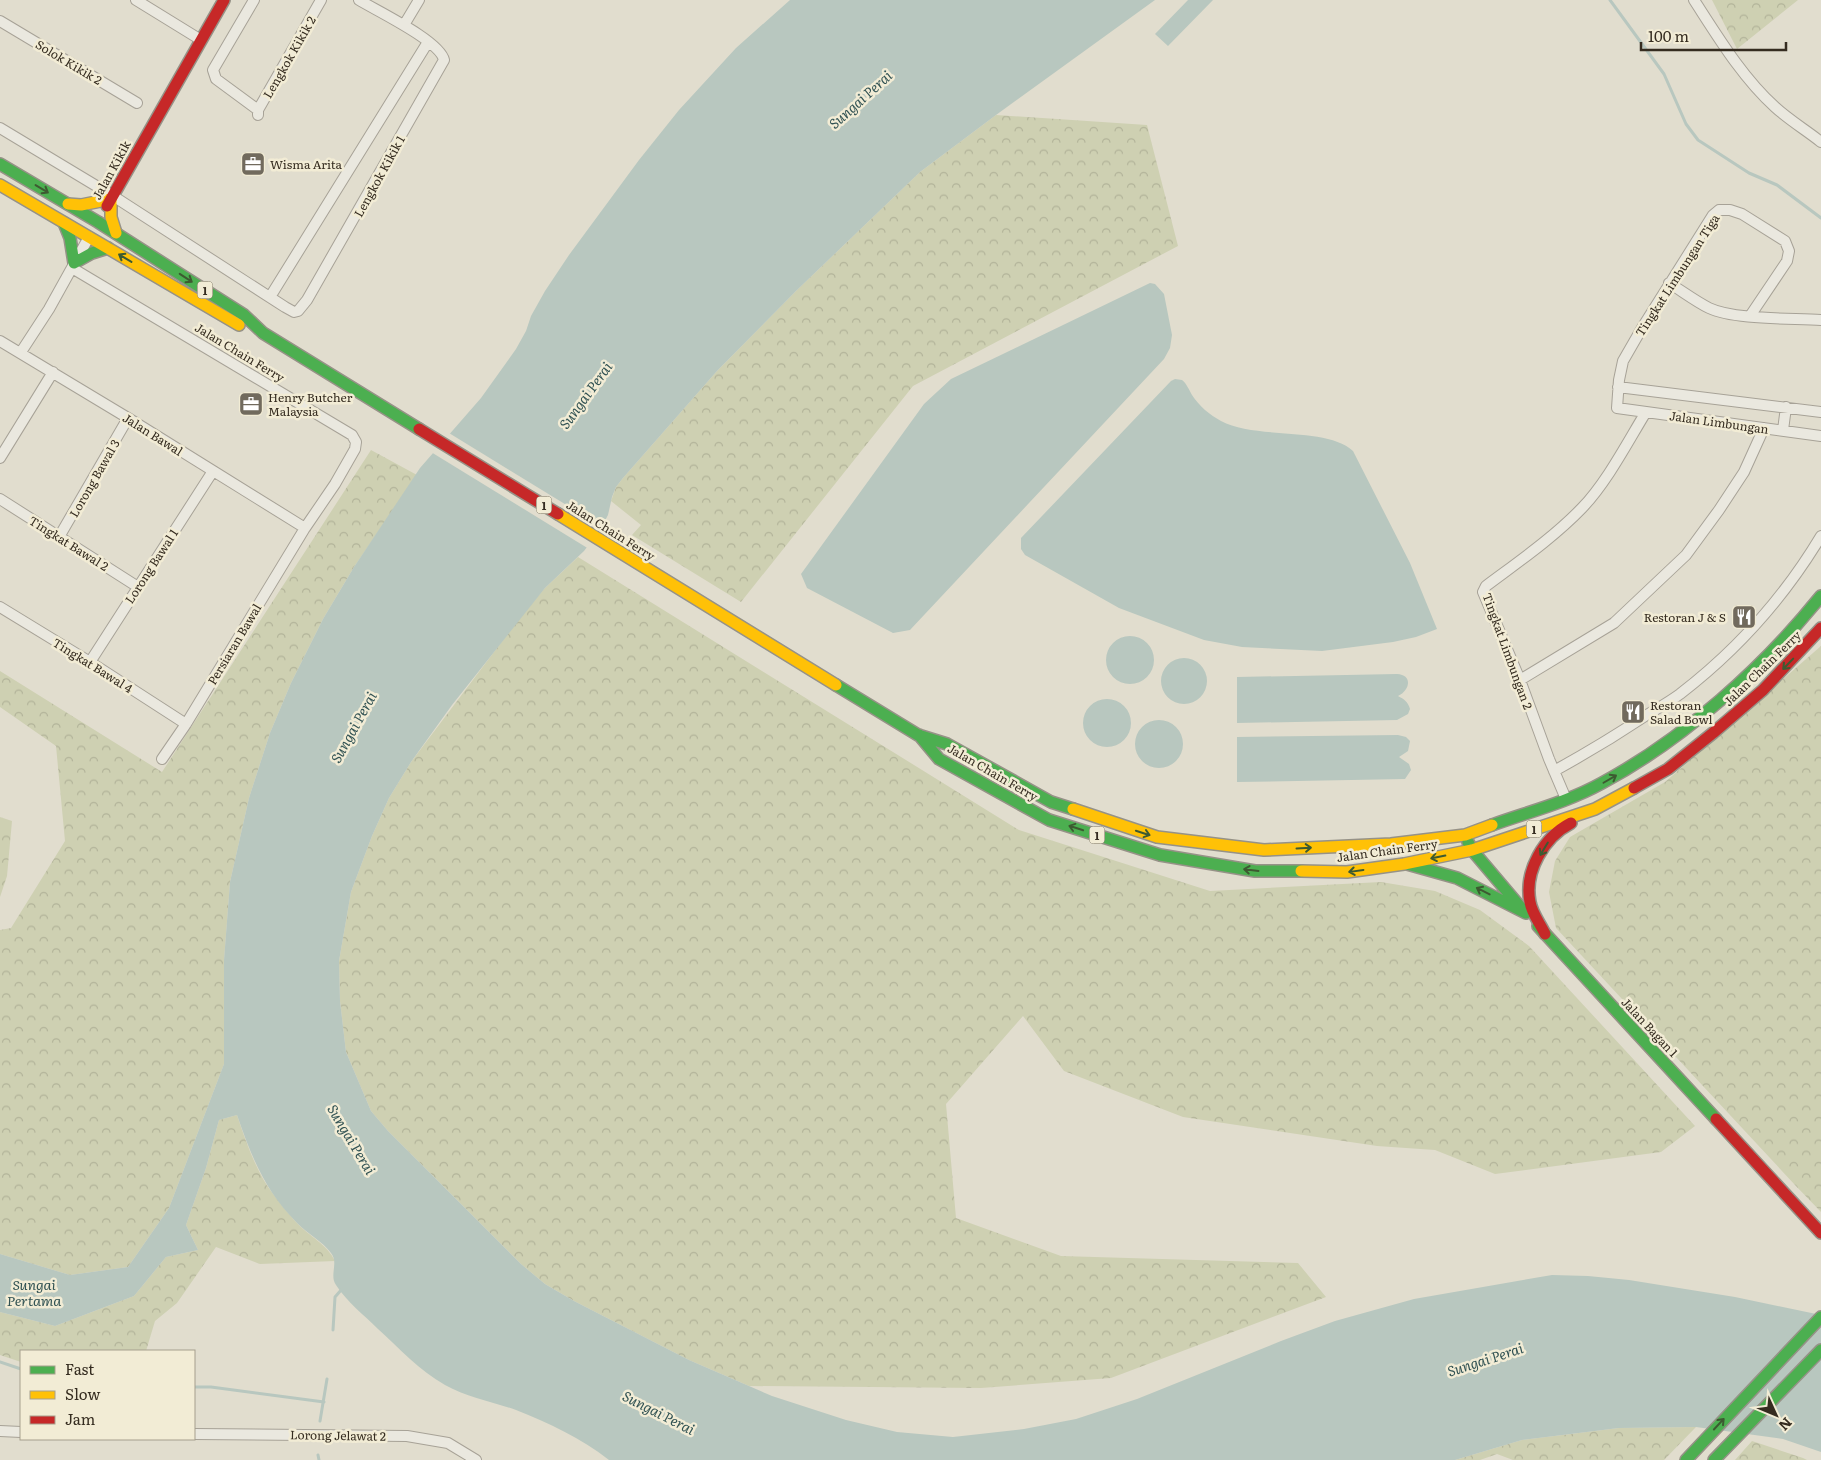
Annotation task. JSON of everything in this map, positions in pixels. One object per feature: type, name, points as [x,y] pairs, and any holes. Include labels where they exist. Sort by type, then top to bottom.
[{"type":"main road","name":"Jalan Kikik","points":[[89,237],[224,0]]},
{"type":"main road","name":"Jalan Chain Ferry","points":[[0,164],[116,233],[244,315],[263,332],[918,735],[947,744],[1051,802],[1157,837],[1264,850],[1392,844],[1465,835],[1566,799],[1613,778],[1687,728],[1723,698],[1778,646],[1821,596]]},
{"type":"main road","name":"Jalan Chain Ferry","points":[[0,185],[241,326],[263,332]]},
{"type":"main road","points":[[68,204],[81,205],[112,198],[110,212],[116,233]]},
{"type":"main road","points":[[64,223],[70,238],[73,265],[92,252],[108,248]]},
{"type":"main road","name":"Jalan Chain Ferry","points":[[918,735],[939,759],[1049,820],[1160,855],[1255,871],[1347,872],[1404,864],[1472,850],[1595,808],[1668,769],[1763,690],[1821,628]]},
{"type":"main road","points":[[1546,934],[1530,903],[1532,870],[1544,846],[1556,832],[1595,808]]},
{"type":"main road","name":"Jalan Bagan 1","points":[[1465,835],[1472,850],[1526,913],[1821,1233]]},
{"type":"main road","points":[[1404,864],[1457,878],[1526,913]]},
{"type":"main road","points":[[1686,1460],[1821,1316]]},
{"type":"main road","points":[[1714,1460],[1821,1350]]},
{"type":"street","points":[[136,0],[201,40]]},
{"type":"street","name":"Lengkok Kikik 2","points":[[254,0],[213,70],[216,79],[258,112],[321,0]]},
{"type":"street","name":"Lengkok Kikik 1","points":[[270,297],[294,312],[298,311],[307,300],[444,60],[440,52],[404,25],[359,0]]},
{"type":"street","points":[[404,25],[419,0]]},
{"type":"street","points":[[1694,0],[1732,57],[1775,107],[1821,142]]},
{"type":"street","name":"Solok Kikik 2","points":[[0,21],[138,102]]},
{"type":"street","points":[[0,128],[270,297],[428,42]]},
{"type":"street","name":"Tingkat Limbungan Tiga","points":[[1617,408],[1618,386],[1623,361],[1712,215],[1719,210],[1730,210],[1742,214],[1785,241],[1789,251],[1787,261],[1750,316]]},
{"type":"street","name":"Jalan Kikik","points":[[21,352],[49,309],[89,237]]},
{"type":"street","name":"Jalan Chain Ferry","points":[[73,265],[352,435],[356,442],[355,449],[335,484],[305,528]]},
{"type":"street","points":[[1669,283],[1709,308],[1719,311],[1750,316],[1821,320]]},
{"type":"street","name":"Jalan Bawal","points":[[0,341],[21,352],[305,528]]},
{"type":"street","points":[[0,458],[53,372]]},
{"type":"street","name":"Jalan Limbungan","points":[[1618,386],[1821,412]]},
{"type":"street","name":"Jalan Limbungan","points":[[1617,408],[1821,436]]},
{"type":"street","points":[[1783,430],[1786,408]]},
{"type":"street","name":"Tingkat Limbungan 2","points":[[1566,799],[1520,680],[1483,592],[1486,586],[1559,530],[1583,507],[1613,467],[1646,412]]},
{"type":"street","name":"Lorong Bawal 3","points":[[60,537],[128,418]]},
{"type":"street","points":[[1520,680],[1614,623],[1686,555],[1744,472],[1764,428]]},
{"type":"street","name":"Lorong Bawal 1","points":[[90,662],[213,471]]},
{"type":"street","name":"Tingkat Bawal 2","points":[[0,500],[138,587]]},
{"type":"street","name":"Persiaran Bawal","points":[[162,759],[186,724],[305,528]]},
{"type":"street","points":[[1554,771],[1600,745],[1679,694],[1720,660],[1770,608],[1821,536]]},
{"type":"street","name":"Tingkat Bawal 4","points":[[0,607],[186,724]]},
{"type":"street","points":[[0,1431],[20,1432]]},
{"type":"street","name":"Lorong Jelawat 2","points":[[195,1434],[407,1436],[448,1443],[476,1460]]},
{"type":"green space","points":[[1712,0],[1798,0],[1737,49]]},
{"type":"green space","points":[[996,115],[1147,125],[1178,246],[913,386],[741,602],[632,535],[641,525],[611,501],[616,487],[623,478],[717,371],[796,291],[920,172]]},
{"type":"green space","points":[[371,450],[417,475],[354,567],[323,619],[291,683],[270,733],[249,798],[230,882],[224,960],[224,1064],[169,1208],[128,1267],[70,1275],[0,1254],[0,930],[11,928],[65,841],[56,746],[0,707],[0,671],[162,772]]},
{"type":"green space","points":[[578,557],[1019,830],[1210,891],[1381,882],[1435,891],[1480,910],[1529,946],[1695,1126],[1661,1152],[1495,1174],[1435,1150],[1377,1146],[1183,1117],[1064,1071],[1023,1016],[946,1104],[956,1218],[1061,1256],[1298,1263],[1326,1297],[1111,1378],[981,1388],[749,1386],[689,1360],[574,1301],[545,1284],[521,1264],[388,1131],[371,1111],[346,1052],[340,1001],[339,961],[351,892],[372,836],[389,798],[411,762],[525,611],[545,588]]},
{"type":"green space","points":[[1821,646],[1821,1212],[1556,928],[1549,892],[1555,861],[1570,837],[1665,782]]},
{"type":"green space","points":[[0,817],[12,821],[7,876],[0,897]]},
{"type":"green space","points":[[237,1115],[254,1162],[269,1188],[297,1223],[328,1250],[335,1261],[260,1264],[216,1247],[177,1303],[155,1321],[146,1350],[20,1350],[20,1362],[0,1355],[0,1312],[55,1326],[134,1296],[166,1257],[198,1250],[186,1225],[206,1168],[219,1120]]},
{"type":"green space","points":[[1696,1427],[1664,1460],[1513,1460],[1497,1454],[1480,1460],[1455,1460],[1522,1440],[1619,1428]]},
{"type":"green space","points":[[1752,1441],[1803,1458],[1807,1460],[1735,1460]]},
{"type":"water","points":[[790,0],[1155,0],[920,172],[796,291],[717,371],[623,478],[616,487],[608,515],[600,530],[584,551],[545,588],[452,705],[411,762],[389,798],[372,836],[351,892],[339,961],[340,1001],[346,1052],[371,1111],[388,1131],[521,1264],[545,1284],[689,1360],[772,1396],[846,1420],[897,1432],[953,1437],[1024,1429],[1076,1419],[1137,1399],[1335,1321],[1414,1299],[1552,1275],[1629,1280],[1735,1297],[1821,1315],[1821,1452],[1783,1439],[1696,1427],[1619,1428],[1522,1440],[1455,1460],[609,1460],[576,1438],[541,1420],[462,1393],[445,1385],[418,1366],[350,1303],[334,1281],[334,1261],[331,1253],[297,1223],[276,1199],[268,1186],[254,1160],[237,1115],[219,1120],[206,1168],[186,1225],[198,1250],[166,1257],[134,1296],[55,1326],[0,1312],[0,1254],[70,1275],[128,1267],[169,1208],[224,1064],[224,960],[230,882],[249,798],[270,733],[291,683],[323,619],[354,567],[420,468],[481,398],[516,349],[545,291],[639,160],[679,110],[736,48]]},
{"type":"water","points":[[1188,0],[1213,0],[1168,46],[1155,34]]},
{"type":"water","points":[[1150,283],[1155,284],[1164,294],[1172,335],[1170,348],[1164,359],[910,630],[893,633],[807,588],[801,574],[924,404],[951,379]]},
{"type":"water","points":[[1175,379],[1182,380],[1201,406],[1221,421],[1236,427],[1253,430],[1326,438],[1341,443],[1353,451],[1410,563],[1437,629],[1416,637],[1393,642],[1322,651],[1242,647],[1204,640],[1119,608],[1025,555],[1021,549],[1021,538]]},
{"type":"water","points":[[1130,636],[1139,638],[1147,643],[1152,651],[1154,660],[1152,669],[1147,677],[1139,682],[1130,684],[1121,682],[1113,677],[1108,669],[1106,660],[1108,651],[1113,643],[1121,638]]},
{"type":"water","points":[[1189,658],[1201,664],[1206,672],[1206,690],[1201,698],[1193,703],[1179,704],[1167,698],[1162,690],[1161,676],[1167,664],[1175,659]]},
{"type":"water","points":[[1397,674],[1406,677],[1408,680],[1407,687],[1398,696],[1406,701],[1410,709],[1408,714],[1397,720],[1237,723],[1237,677]]},
{"type":"water","points":[[1107,699],[1116,701],[1124,706],[1129,714],[1131,723],[1129,732],[1124,740],[1116,745],[1107,747],[1098,745],[1090,740],[1085,732],[1083,723],[1085,714],[1090,706],[1098,701]]},
{"type":"water","points":[[1154,720],[1164,720],[1176,727],[1183,739],[1183,749],[1176,761],[1164,768],[1154,768],[1146,764],[1139,757],[1135,749],[1135,739],[1139,731],[1146,724]]},
{"type":"water","points":[[1398,735],[1406,737],[1410,741],[1408,751],[1399,757],[1409,764],[1411,770],[1405,779],[1237,782],[1237,737]]},
{"type":"pier","points":[[449,433],[604,528],[602,532],[589,549],[431,452]]},
{"type":"waterway","points":[[1610,0],[1664,74],[1686,124],[1698,140],[1749,173],[1777,185],[1821,218]]},
{"type":"waterway","points":[[333,1330],[335,1297],[342,1289]]},
{"type":"waterway","points":[[0,1362],[20,1369]]},
{"type":"waterway","points":[[320,1421],[327,1379]]},
{"type":"waterway","points":[[195,1387],[211,1387],[324,1402]]},
{"type":"waterway","points":[[318,1455],[319,1460]]},
{"type":"traffic: fast","points":[[0,164],[98,222],[244,315],[263,333],[419,429]]},
{"type":"traffic: fast","points":[[64,223],[70,238],[74,263],[92,253],[108,248]]},
{"type":"traffic: fast","points":[[1492,825],[1589,790],[1633,765],[1663,745],[1748,675],[1821,596]]},
{"type":"traffic: fast","points":[[836,685],[918,735],[947,744],[1051,802],[1073,809]]},
{"type":"traffic: fast","points":[[919,735],[939,759],[1049,820],[1160,855],[1255,871],[1301,871]]},
{"type":"traffic: fast","points":[[1468,842],[1472,850],[1522,909]]},
{"type":"traffic: fast","points":[[1407,864],[1457,878],[1526,913]]},
{"type":"traffic: fast","points":[[1538,926],[1716,1119]]},
{"type":"traffic: fast","points":[[1686,1460],[1821,1317]]},
{"type":"traffic: fast","points":[[1714,1460],[1821,1350]]},
{"type":"traffic: slow","points":[[0,185],[239,325]]},
{"type":"traffic: slow","points":[[68,204],[81,205],[111,199],[111,217],[116,233]]},
{"type":"traffic: slow","points":[[558,514],[836,685]]},
{"type":"traffic: slow","points":[[1301,871],[1347,872],[1404,864],[1472,850],[1595,809],[1634,788]]},
{"type":"traffic: slow","points":[[1073,809],[1157,837],[1264,850],[1391,844],[1465,835],[1492,825]]},
{"type":"traffic: jam","points":[[107,206],[224,0]]},
{"type":"traffic: jam","points":[[419,429],[558,514]]},
{"type":"traffic: jam","points":[[1634,788],[1668,769],[1713,733],[1763,690],[1821,628]]},
{"type":"traffic: jam","points":[[1545,934],[1531,906],[1530,879],[1533,867],[1545,846],[1561,829],[1571,823]]},
{"type":"traffic: jam","points":[[1716,1119],[1821,1233]]},
{"type":"place","name":"Wisma Arita","points":[[253,164]]},
{"type":"place","name":"Henry Butcher Malaysia","points":[[251,404]]},
{"type":"place","name":"Restoran J & S","points":[[1744,617]]},
{"type":"place","name":"Restoran Salad Bowl","points":[[1633,712]]},
{"type":"water label","name":"Sungai Perai","points":[[860,99]]},
{"type":"water label","name":"Sungai Perai","points":[[585,395]]},
{"type":"water label","name":"Sungai Perai","points":[[353,727]]},
{"type":"water label","name":"Sungai Perai","points":[[352,1139]]},
{"type":"water label","name":"Sungai Pertama","points":[[34,1292]]},
{"type":"water label","name":"Sungai Perai","points":[[1485,1359]]},
{"type":"water label","name":"Sungai Perai","points":[[659,1412]]}]
